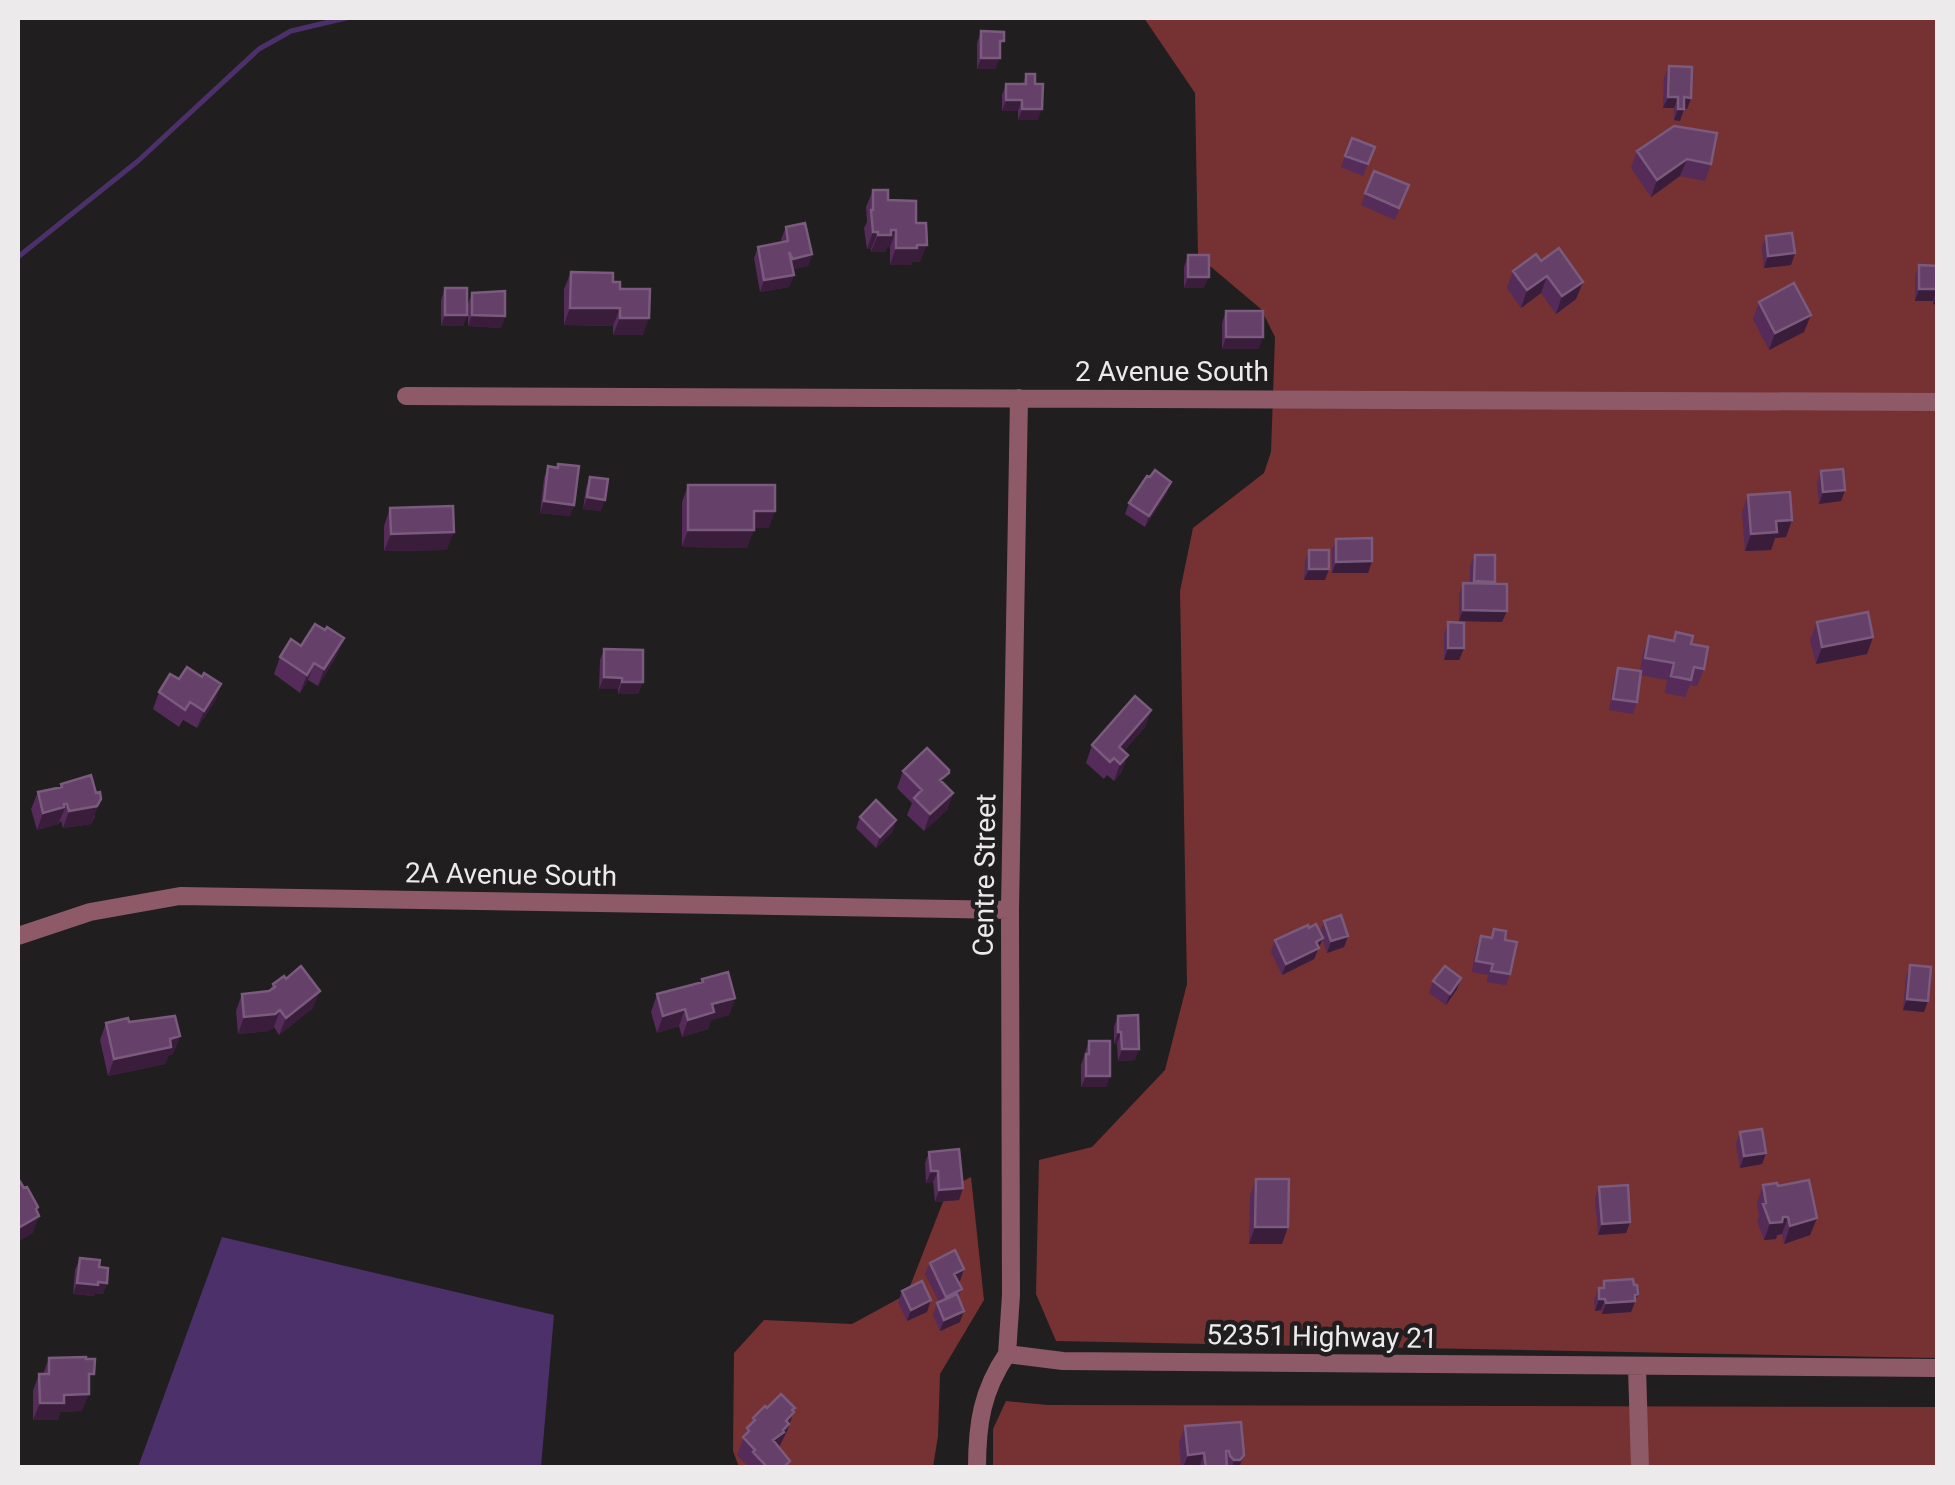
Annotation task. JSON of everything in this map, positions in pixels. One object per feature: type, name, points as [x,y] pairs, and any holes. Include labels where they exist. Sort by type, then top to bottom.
[{"type":"street","name":"2 Avenue South","points":[[406,396],[1938,402]]},
{"type":"street","name":"Centre Street","points":[[1007,1354],[1019,398]]},
{"type":"street","name":"2A Avenue South","points":[[18,936],[90,912],[180,896],[1010,910]]},
{"type":"street","name":"52351 Highway 21","points":[[1007,1354],[1063,1361],[1938,1368]]},
{"type":"street","points":[[977,1468],[977,1432],[984,1402],[993,1374],[1007,1354]]},
{"type":"street","points":[[1637,1367],[1640,1468]]},
{"type":"shaded area","points":[[1144,18],[1937,18],[1937,1358],[1056,1341],[1036,1294],[1039,1160],[1092,1147],[1165,1070],[1187,984],[1180,591],[1193,528],[1264,473],[1271,452],[1275,337],[1261,309],[1198,256],[1195,93]]},
{"type":"shaded area","points":[[971,1177],[984,1300],[940,1374],[933,1467],[739,1467],[733,1451],[734,1353],[764,1320],[852,1324],[907,1294],[948,1189]]},
{"type":"shaded area","points":[[222,1237],[554,1315],[541,1467],[138,1467]]},
{"type":"shaded area","points":[[1006,1401],[1048,1405],[1937,1407],[1938,1467],[993,1468],[993,1429]]},
{"type":"building","points":[[981,31],[1004,32],[1000,58],[981,58]]},
{"type":"building","points":[[1669,66],[1692,67],[1691,98],[1684,97],[1684,109],[1678,109],[1678,97],[1668,97]]},
{"type":"building","points":[[1026,74],[1035,74],[1035,84],[1043,84],[1042,109],[1022,109],[1022,100],[1006,100],[1006,84],[1026,84]]},
{"type":"building","points":[[1674,126],[1717,133],[1711,164],[1687,159],[1657,180],[1637,151]]},
{"type":"building","points":[[1352,138],[1375,147],[1368,164],[1345,156]]},
{"type":"building","points":[[1374,171],[1409,185],[1399,208],[1365,193]]},
{"type":"building","points":[[873,190],[888,190],[888,200],[916,201],[916,223],[926,223],[927,245],[896,248],[896,230],[891,230],[891,235],[873,232]]},
{"type":"building","points":[[805,223],[812,254],[793,259],[789,252],[794,275],[764,280],[758,247],[788,241],[786,227]]},
{"type":"building","points":[[1792,233],[1795,253],[1768,256],[1766,236]]},
{"type":"building","points":[[1559,248],[1583,282],[1562,296],[1547,276],[1527,290],[1513,271],[1536,254],[1541,261]]},
{"type":"building","points":[[1188,255],[1209,255],[1209,277],[1188,277]]},
{"type":"building","points":[[1919,265],[1938,266],[1938,293],[1937,289],[1919,289]]},
{"type":"building","points":[[571,272],[613,273],[613,282],[620,282],[620,289],[650,289],[649,318],[620,318],[620,308],[570,308]]},
{"type":"building","points":[[1794,283],[1811,315],[1775,333],[1759,302]]},
{"type":"building","points":[[445,288],[467,288],[467,315],[445,315]]},
{"type":"building","points":[[505,291],[505,316],[472,315],[472,293]]},
{"type":"building","points":[[1226,311],[1263,311],[1263,337],[1226,337]]},
{"type":"building","points":[[558,464],[579,466],[574,505],[544,501],[548,466],[558,468]]},
{"type":"building","points":[[1843,469],[1845,490],[1823,492],[1821,471]]},
{"type":"building","points":[[1155,470],[1171,482],[1149,516],[1129,503]]},
{"type":"building","points":[[590,477],[608,479],[605,500],[587,497]]},
{"type":"building","points":[[688,485],[775,485],[775,511],[754,511],[754,530],[688,530]]},
{"type":"building","points":[[1790,492],[1792,520],[1776,521],[1777,532],[1751,534],[1748,495]]},
{"type":"building","points":[[453,506],[454,532],[391,534],[390,508]]},
{"type":"building","points":[[1372,538],[1372,561],[1336,562],[1336,539]]},
{"type":"building","points":[[1309,550],[1329,550],[1329,569],[1309,569]]},
{"type":"building","points":[[1475,555],[1495,555],[1495,582],[1474,581]]},
{"type":"building","points":[[1463,583],[1507,584],[1507,611],[1463,610]]},
{"type":"building","points":[[1868,612],[1873,637],[1822,647],[1817,622]]},
{"type":"building","points":[[1448,622],[1464,623],[1464,648],[1448,648]]},
{"type":"building","points":[[315,624],[344,638],[324,669],[314,663],[307,675],[280,657],[291,639],[301,646]]},
{"type":"building","points":[[1676,632],[1693,636],[1691,644],[1708,647],[1704,669],[1694,667],[1691,680],[1671,676],[1674,663],[1645,658],[1649,636],[1674,641]]},
{"type":"building","points":[[604,649],[643,650],[643,682],[604,677]]},
{"type":"building","points":[[187,667],[221,684],[204,711],[190,702],[185,710],[159,692],[170,674],[179,679]]},
{"type":"building","points":[[1618,668],[1641,671],[1637,702],[1613,699]]},
{"type":"building","points":[[1135,696],[1151,710],[1119,747],[1128,755],[1120,764],[1114,758],[1110,762],[1092,745]]},
{"type":"building","points":[[927,748],[949,770],[940,780],[953,793],[930,814],[914,798],[922,790],[903,771]]},
{"type":"building","points":[[91,775],[96,793],[100,792],[97,806],[69,811],[64,804],[43,813],[38,792]]},
{"type":"building","points":[[876,800],[896,820],[880,837],[860,817]]},
{"type":"building","points":[[1341,915],[1348,936],[1331,941],[1324,921]]},
{"type":"building","points":[[1316,924],[1323,938],[1316,942],[1319,948],[1286,964],[1275,940]]},
{"type":"building","points":[[1494,929],[1506,931],[1505,940],[1517,942],[1510,974],[1491,971],[1493,964],[1476,961],[1481,936],[1492,938]]},
{"type":"building","points":[[1910,965],[1931,967],[1928,1001],[1907,999]]},
{"type":"building","points":[[301,966],[320,991],[286,1018],[280,1010],[244,1017],[242,994],[269,991],[275,987],[273,984]]},
{"type":"building","points":[[1445,966],[1461,978],[1450,994],[1433,981]]},
{"type":"building","points":[[728,972],[735,998],[712,1004],[714,1012],[688,1020],[685,1009],[663,1016],[657,994]]},
{"type":"building","points":[[1138,1015],[1139,1049],[1122,1049],[1118,1016]]},
{"type":"building","points":[[175,1016],[180,1036],[170,1039],[171,1047],[114,1059],[106,1023]]},
{"type":"building","points":[[1089,1041],[1110,1041],[1110,1076],[1086,1076]]},
{"type":"building","points":[[1762,1129],[1766,1153],[1744,1156],[1740,1132]]},
{"type":"building","points":[[959,1149],[963,1188],[939,1190],[938,1171],[931,1171],[929,1152]]},
{"type":"building","points":[[1256,1179],[1289,1179],[1288,1227],[1255,1227]]},
{"type":"building","points":[[1809,1180],[1817,1218],[1790,1226],[1788,1217],[1770,1223],[1763,1204],[1763,1185]]},
{"type":"building","points":[[18,1181],[27,1187],[39,1216],[18,1228]]},
{"type":"building","points":[[1628,1185],[1630,1222],[1602,1224],[1599,1187]]},
{"type":"building","points":[[955,1250],[964,1269],[954,1274],[962,1289],[946,1297],[930,1263]]},
{"type":"building","points":[[80,1258],[100,1260],[99,1267],[108,1268],[107,1283],[77,1283]]},
{"type":"building","points":[[1633,1279],[1638,1294],[1635,1301],[1606,1303],[1599,1299],[1604,1281]]},
{"type":"building","points":[[922,1281],[931,1300],[911,1310],[902,1291]]},
{"type":"building","points":[[957,1294],[964,1311],[944,1320],[937,1303]]},
{"type":"building","points":[[49,1358],[95,1359],[94,1374],[89,1374],[89,1394],[64,1395],[64,1403],[40,1403],[39,1374],[49,1374]]},
{"type":"building","points":[[781,1394],[795,1408],[784,1432],[773,1440],[790,1461],[783,1468],[768,1468],[743,1437],[753,1418]]},
{"type":"building","points":[[1241,1422],[1244,1455],[1240,1460],[1234,1460],[1226,1451],[1227,1468],[1206,1468],[1204,1453],[1188,1455],[1185,1426]]},
{"type":"waterway","points":[[18,257],[138,161],[259,49],[291,31],[346,18]]}]
